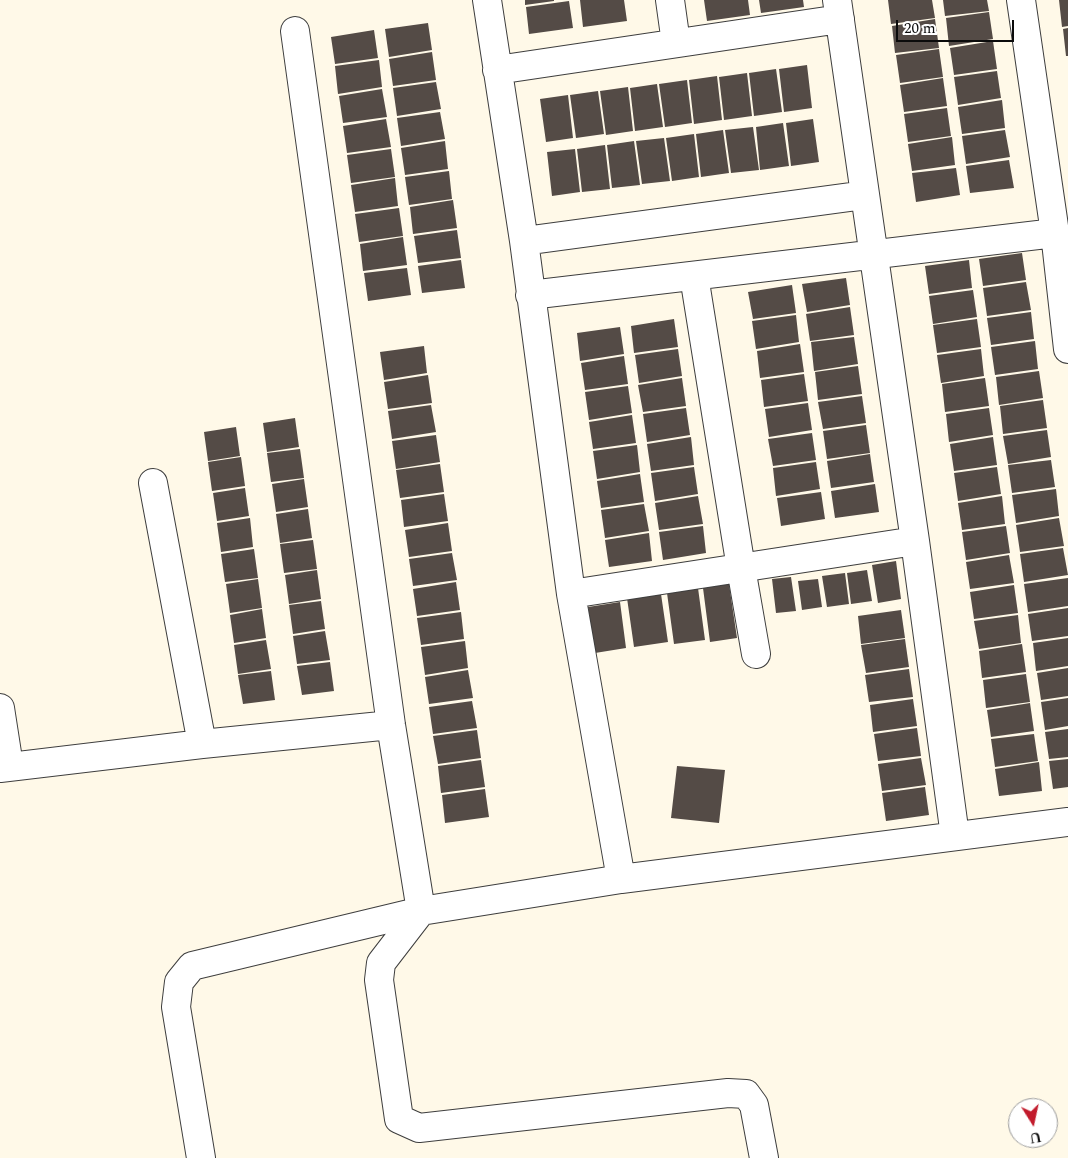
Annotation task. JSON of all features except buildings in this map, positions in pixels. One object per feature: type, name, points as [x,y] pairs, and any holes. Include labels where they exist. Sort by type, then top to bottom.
[{"type":"street","points":[[487,0],[524,241],[571,594],[621,879]]},
{"type":"street","points":[[670,0],[676,43]]},
{"type":"street","points":[[1021,0],[1054,233],[1068,349]]},
{"type":"street","points":[[497,70],[676,43],[838,10],[915,541],[955,836]]},
{"type":"street","points":[[295,31],[391,725],[421,911],[381,963],[379,980],[399,1119],[419,1128],[728,1093],[746,1094],[754,1105],[764,1158]]},
{"type":"street","points":[[524,241],[865,195]]},
{"type":"street","points":[[530,295],[1054,233]]},
{"type":"street","points":[[694,276],[740,568],[756,654]]},
{"type":"street","points":[[152,484],[202,744]]},
{"type":"street","points":[[571,594],[915,541]]},
{"type":"street","points":[[0,708],[4,767],[202,744],[391,725]]},
{"type":"street","points":[[201,1158],[176,1007],[179,982],[192,966],[421,911],[621,879],[1068,822]]}]
